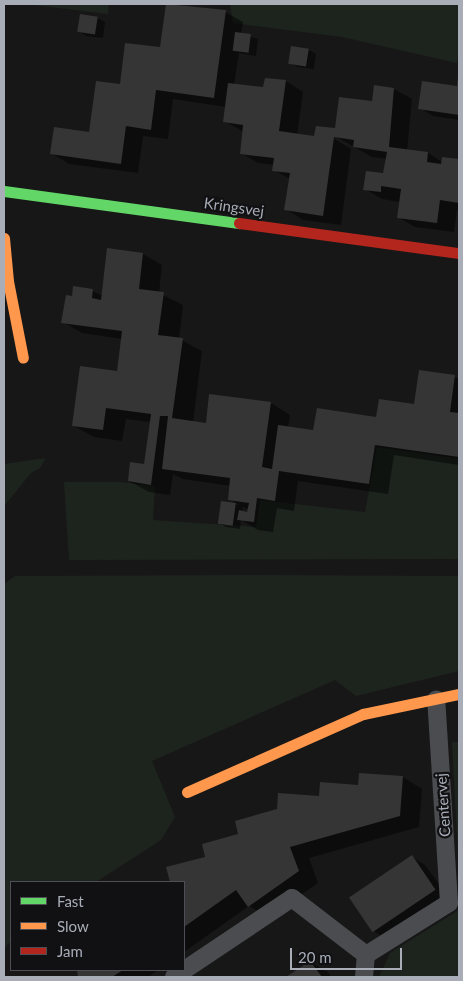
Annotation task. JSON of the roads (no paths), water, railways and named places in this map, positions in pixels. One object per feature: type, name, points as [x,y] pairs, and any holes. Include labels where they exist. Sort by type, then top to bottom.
[{"type":"street","name":"Kringsvej","points":[[4,191],[459,253]]},
{"type":"street","points":[[4,238],[8,281],[23,358]]},
{"type":"street","points":[[187,792],[363,714],[459,694]]},
{"type":"lane","name":"Centervej","points":[[366,955],[449,903],[436,698]]},
{"type":"lane","points":[[185,970],[292,898],[366,955],[364,977]]}]
